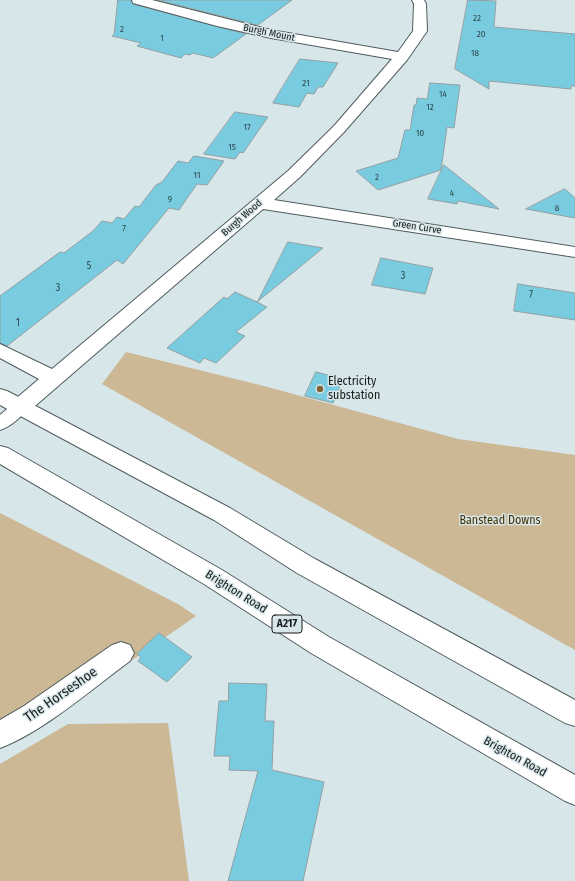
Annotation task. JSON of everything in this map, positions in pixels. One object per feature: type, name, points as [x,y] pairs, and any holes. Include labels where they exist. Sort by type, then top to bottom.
[{"type":"main road","name":"Burgh Mount","points":[[138,0],[222,23],[270,34],[402,57]]},
{"type":"main road","name":"Burgh Wood","points":[[10,401],[53,378],[294,174],[339,129],[402,57],[420,31],[420,4],[418,0]]},
{"type":"main road","name":"Green Curve","points":[[259,203],[575,252]]},
{"type":"main road","points":[[0,350],[53,378]]},
{"type":"main road","points":[[10,401],[222,514],[306,566],[575,714]]},
{"type":"main road","name":"Brighton Road","points":[[0,454],[213,577],[320,645],[575,791]]},
{"type":"main road","name":"The Horseshoe","points":[[0,735],[34,715],[121,653]]},
{"type":"lane","points":[[0,424],[10,401]]},
{"type":"green space","name":"Banstead Downs","points":[[126,352],[264,386],[458,439],[575,455],[575,650],[102,384]]},
{"type":"green space","points":[[0,513],[178,604],[196,616],[60,710],[0,745]]},
{"type":"green space","points":[[168,723],[189,881],[0,881],[0,764],[68,724]]},
{"type":"building","points":[[118,0],[131,0],[133,4],[246,34],[213,58],[193,53],[190,55],[185,54],[181,58],[137,46],[141,43],[112,36],[114,34]]},
{"type":"building","points":[[158,0],[292,0],[258,25]]},
{"type":"building","points":[[468,0],[496,1],[494,27],[575,34],[575,86],[571,86],[571,89],[489,81],[489,89],[455,69]]},
{"type":"building","points":[[300,59],[338,63],[323,87],[318,87],[314,94],[307,93],[299,107],[273,103]]},
{"type":"building","points":[[430,83],[460,85],[454,128],[447,127],[441,170],[378,190],[356,171],[398,158],[405,130],[410,130],[414,105],[416,105],[417,98],[427,99]]},
{"type":"building","points":[[235,112],[268,117],[243,153],[240,152],[235,159],[204,154]]},
{"type":"building","points":[[194,156],[224,161],[207,185],[197,184],[179,210],[169,208],[123,264],[117,260],[7,346],[0,343],[0,296],[60,252],[64,253],[93,231],[102,221],[112,223],[117,217],[124,219],[135,206],[139,207],[156,185],[162,182],[178,161],[188,163]]},
{"type":"building","points":[[444,165],[499,209],[458,201],[457,204],[428,199]]},
{"type":"building","points":[[565,189],[575,198],[575,218],[526,209]]},
{"type":"building","points":[[288,242],[323,248],[257,302]]},
{"type":"building","points":[[381,258],[433,268],[425,294],[372,285]]},
{"type":"building","points":[[518,284],[575,293],[575,320],[514,311]]},
{"type":"building","points":[[235,292],[267,307],[236,332],[245,336],[216,363],[204,358],[200,363],[167,348],[224,297],[227,299]]},
{"type":"building","name":"Electricity substation","points":[[316,372],[343,379],[333,403],[305,396]]},
{"type":"building","points":[[159,633],[192,657],[167,682],[138,661],[141,657],[137,654]]},
{"type":"building","points":[[229,683],[267,684],[265,721],[274,721],[272,770],[324,782],[303,881],[228,881],[258,771],[229,770],[230,756],[214,756],[219,701],[228,701]]},
{"type":"place","name":"Electricity substation","points":[[320,389]]}]
